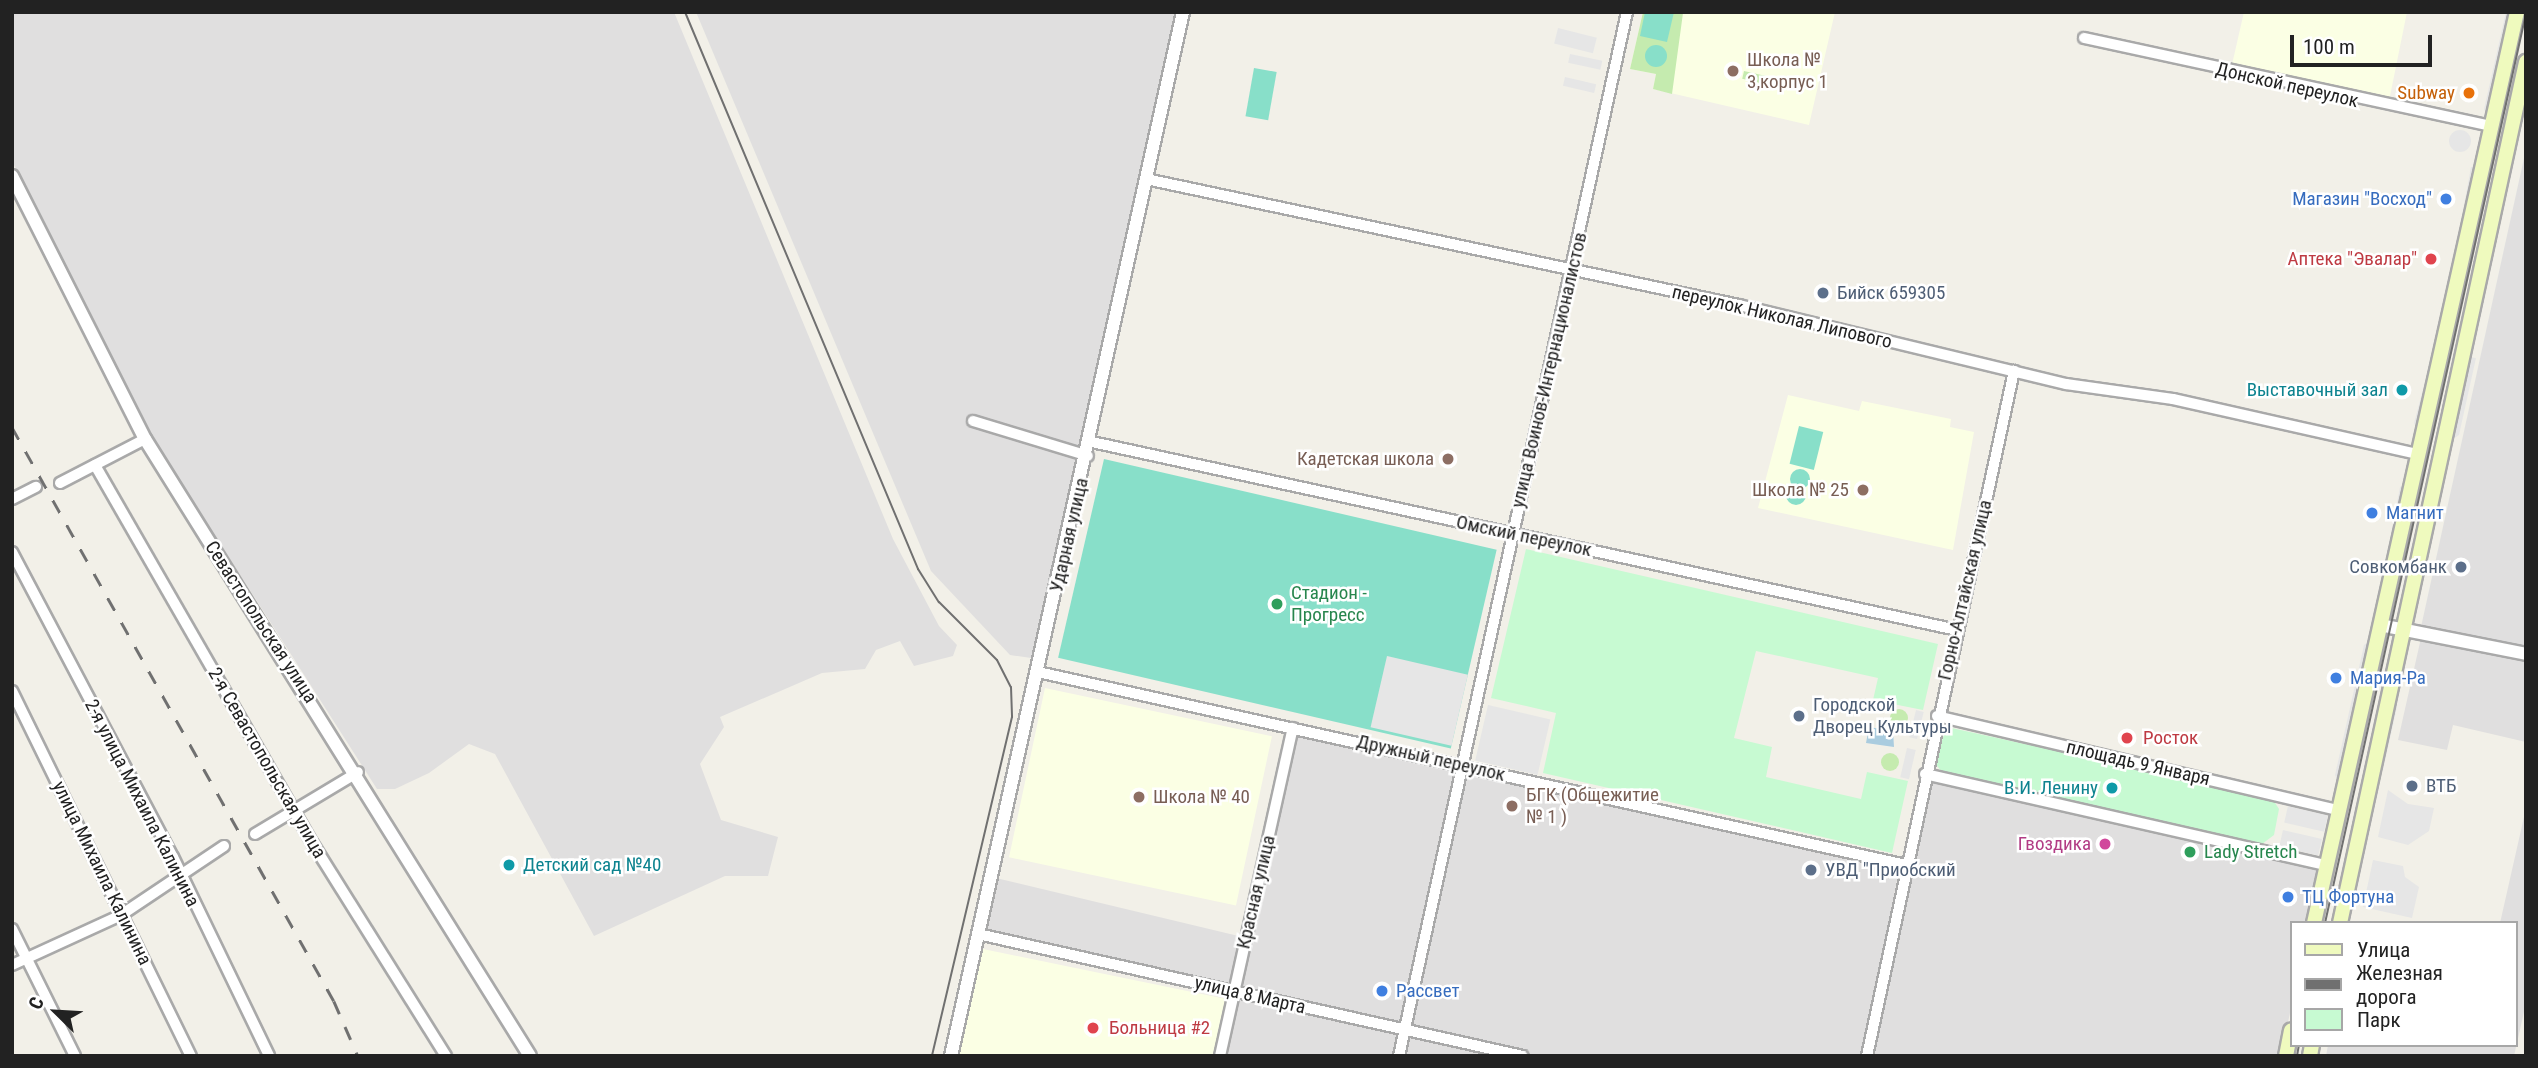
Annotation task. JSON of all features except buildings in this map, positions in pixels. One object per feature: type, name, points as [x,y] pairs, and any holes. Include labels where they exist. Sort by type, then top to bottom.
[{"type":"main road","points":[[2314,921],[2517,12]]},
{"type":"main road","points":[[2340,921],[2526,62]]},
{"type":"main road","points":[[2418,454],[2441,457]]},
{"type":"main road","points":[[2286,1056],[2290,1035]]},
{"type":"street","name":"Ударная улица","points":[[951,1056],[1092,442],[1183,12]]},
{"type":"street","name":"улица Воинов-Интернационалистов","points":[[1399,1056],[1512,534],[1573,271],[1627,12]]},
{"type":"street","name":"Донской переулок","points":[[2084,38],[2491,125]]},
{"type":"street","name":"Севастопольская улица","points":[[12,176],[145,439],[358,772],[530,1056]]},
{"type":"street","name":"переулок Николая Липового","points":[[1146,179],[1573,271],[2014,371],[2418,454]]},
{"type":"street","name":"Горно-Алтайская улица","points":[[1867,1056],[1937,716],[2014,371]]},
{"type":"street","points":[[973,421],[1088,456]]},
{"type":"street","points":[[60,483],[145,439]]},
{"type":"street","name":"Омский переулок","points":[[1092,442],[1957,630]]},
{"type":"street","name":"2-я Севастопольская улица","points":[[95,465],[295,810],[446,1056]]},
{"type":"street","points":[[12,499],[36,487]]},
{"type":"street","name":"2-я улица Михаила Калинина","points":[[12,552],[181,875],[269,1056]]},
{"type":"street","points":[[2380,625],[2526,654]]},
{"type":"street","name":"Дружный переулок","points":[[1038,672],[1906,865]]},
{"type":"street","name":"улица Михаила Калинина","points":[[12,691],[191,1056]]},
{"type":"street","name":"площадь 9 Января","points":[[1937,716],[2339,810]]},
{"type":"street","name":"Красная улица","points":[[1220,1056],[1293,728]]},
{"type":"street","points":[[255,834],[358,772]]},
{"type":"street","points":[[1925,774],[2326,865]]},
{"type":"street","points":[[12,965],[121,915],[224,846]]},
{"type":"street","points":[[12,929],[75,1056]]},
{"type":"street","name":"улица 8 Марта","points":[[978,934],[1523,1056]]},
{"type":"shaded area","points":[[12,12],[674,12],[893,539],[939,626],[957,645],[953,656],[914,666],[900,641],[876,650],[865,669],[822,673],[720,717],[724,727],[700,764],[721,820],[778,837],[768,876],[725,876],[594,936],[495,754],[469,744],[429,773],[395,789],[377,789],[154,440],[12,161]]},
{"type":"shaded area","points":[[696,12],[1176,12],[1031,658],[1010,655],[931,571]]},
{"type":"shaded area","name":"Школа № 3,корпус 1","points":[[1643,12],[1835,12],[1809,125],[1653,89],[1656,74],[1630,69]]},
{"type":"shaded area","points":[[2244,12],[2407,12],[2389,101],[2231,69]]},
{"type":"shaded area","points":[[2506,12],[2510,12],[2486,113],[2484,109]]},
{"type":"shaded area","points":[[1558,28],[1597,38],[1593,53],[1554,44]]},
{"type":"shaded area","points":[[1570,54],[1602,61],[1600,70],[1568,63]]},
{"type":"shaded area","points":[[1565,77],[1596,84],[1594,93],[1563,86]]},
{"type":"shaded area","points":[[2460,130],[2468,133],[2471,141],[2468,149],[2460,152],[2452,149],[2449,141],[2452,133]]},
{"type":"shaded area","points":[[2526,149],[2526,649],[2421,627]]},
{"type":"shaded area","points":[[2477,166],[2454,260],[2471,167]]},
{"type":"shaded area","points":[[2434,348],[2417,429],[2414,423]]},
{"type":"shaded area","points":[[2468,357],[2476,358],[2459,435],[2450,441]]},
{"type":"shaded area","name":"Школа № 25","points":[[1788,395],[1859,411],[1862,401],[1951,419],[1950,427],[1974,432],[1953,550],[1758,508]]},
{"type":"shaded area","points":[[2406,483],[2376,615],[2400,487]]},
{"type":"shaded area","points":[[2421,638],[2526,659],[2526,742],[2453,725],[2447,750],[2398,740]]},
{"type":"shaded area","points":[[2371,640],[2339,785],[2335,775],[2364,645]]},
{"type":"shaded area","points":[[1387,656],[1468,675],[1451,746],[1371,727]]},
{"type":"shaded area","name":"Школа № 40","points":[[1045,688],[1272,736],[1236,905],[1009,857]]},
{"type":"shaded area","points":[[2393,695],[2397,707],[2383,770],[2376,768]]},
{"type":"shaded area","points":[[1488,705],[1550,719],[1538,775],[1475,761]]},
{"type":"shaded area","points":[[1916,710],[1924,712],[1917,739],[1909,737]]},
{"type":"shaded area","points":[[1296,735],[1899,870],[1862,1056],[1227,1056],[1242,988],[985,930],[996,878],[1251,939]]},
{"type":"shaded area","points":[[1907,748],[1916,750],[1909,779],[1900,777]]},
{"type":"shaded area","points":[[1930,781],[2322,868],[2310,921],[2290,921],[2290,1013],[2281,1056],[1874,1056]]},
{"type":"shaded area","points":[[2388,790],[2408,804],[2434,808],[2429,831],[2408,845],[2378,837]]},
{"type":"shaded area","points":[[2288,806],[2328,815],[2324,832],[2284,823]]},
{"type":"shaded area","points":[[2526,808],[2526,1003],[2517,1043],[2517,921],[2500,921]]},
{"type":"shaded area","points":[[2283,830],[2322,839],[2318,856],[2279,847]]},
{"type":"shaded area","points":[[2373,860],[2403,866],[2405,877],[2419,887],[2412,918],[2363,907]]},
{"type":"shaded area","name":"Больница #2","points":[[983,949],[1226,999],[1214,1056],[959,1056]]},
{"type":"shaded area","points":[[2328,1047],[2516,1047],[2514,1056],[2326,1056]]},
{"type":"green space","points":[[1643,12],[1683,13],[1672,94],[1653,89],[1656,74],[1630,69]]},
{"type":"green space","points":[[1645,12],[1674,12],[1667,42],[1640,36]]},
{"type":"green space","points":[[1656,45],[1664,48],[1667,56],[1664,64],[1656,67],[1648,64],[1645,56],[1648,48]]},
{"type":"green space","points":[[1254,68],[1277,72],[1268,120],[1245,116]]},
{"type":"green space","points":[[1744,71],[1779,79],[1777,87],[1742,79]]},
{"type":"green space","points":[[1799,426],[1823,432],[1814,470],[1790,464]]},
{"type":"green space","name":"Стадион - Прогресс","points":[[1104,459],[1497,550],[1451,748],[1058,658]]},
{"type":"green space","points":[[1800,469],[1807,472],[1810,479],[1807,486],[1800,489],[1793,486],[1790,479],[1793,472]]},
{"type":"green space","points":[[1796,485],[1803,488],[1806,495],[1803,502],[1796,505],[1789,502],[1786,495],[1789,488]]},
{"type":"green space","points":[[1526,549],[1938,644],[1923,710],[1873,700],[1878,678],[1756,651],[1734,738],[1772,747],[1766,777],[1861,799],[1867,772],[1908,781],[1892,853],[1543,773],[1556,713],[1491,698]]},
{"type":"green space","points":[[1899,709],[1907,714],[1908,718],[1903,726],[1899,727],[1891,722],[1890,718],[1895,710]]},
{"type":"green space","points":[[1947,727],[2272,798],[2279,809],[2274,835],[2262,844],[1942,772],[1934,762]]},
{"type":"green space","points":[[1890,753],[1898,758],[1899,762],[1894,770],[1890,771],[1882,766],[1881,762],[1886,754]]},
{"type":"water","points":[[1869,727],[1893,731],[1894,747],[1866,743]]},
{"type":"tram line","points":[[685,12],[918,569],[939,602],[997,660],[1011,687],[1012,717],[932,1056]]},
{"type":"tram line","points":[[2325,921],[2526,13]]},
{"type":"tram line","points":[[2297,1056],[2299,1047]]},
{"type":"railway","points":[[12,427],[334,1001],[358,1056]]},
{"type":"place","name":"Школа № 3,корпус 1","points":[[1733,71]]},
{"type":"place","name":"Subway","points":[[2469,93]]},
{"type":"place","name":"Магазин \"Восход\"","points":[[2446,199]]},
{"type":"place","name":"Аптека \"Эвалар\"","points":[[2431,259]]},
{"type":"place","name":"Бийск 659305","points":[[1823,293]]},
{"type":"place","name":"Выставочный зал","points":[[2402,390]]},
{"type":"place","name":"Кадетская школа","points":[[1448,459]]},
{"type":"place","name":"Школа № 25","points":[[1863,490]]},
{"type":"place","name":"Магнит","points":[[2372,513]]},
{"type":"place","name":"Совкомбанк","points":[[2461,567]]},
{"type":"place","name":"Стадион - Прогресс","points":[[1277,604]]},
{"type":"place","name":"Мария-Ра","points":[[2336,678]]},
{"type":"place","name":"Городской Дворец Культуры","points":[[1799,716]]},
{"type":"place","name":"Росток","points":[[2127,738]]},
{"type":"place","name":"ВТБ","points":[[2412,786]]},
{"type":"place","name":"В.И. Ленину","points":[[2112,788]]},
{"type":"place","name":"Школа № 40","points":[[1139,797]]},
{"type":"place","name":"БГК (Общежитие № 1 )","points":[[1512,806]]},
{"type":"place","name":"Гвоздика","points":[[2105,844]]},
{"type":"place","name":"Lady Stretch","points":[[2190,852]]},
{"type":"place","name":"Детский сад №40","points":[[509,865]]},
{"type":"place","name":"УВД \"Приобский","points":[[1811,870]]},
{"type":"place","name":"ТЦ Фортуна","points":[[2288,897]]},
{"type":"place","name":"Рассвет","points":[[1382,991]]},
{"type":"place","name":"Больница #2","points":[[1093,1028]]}]
